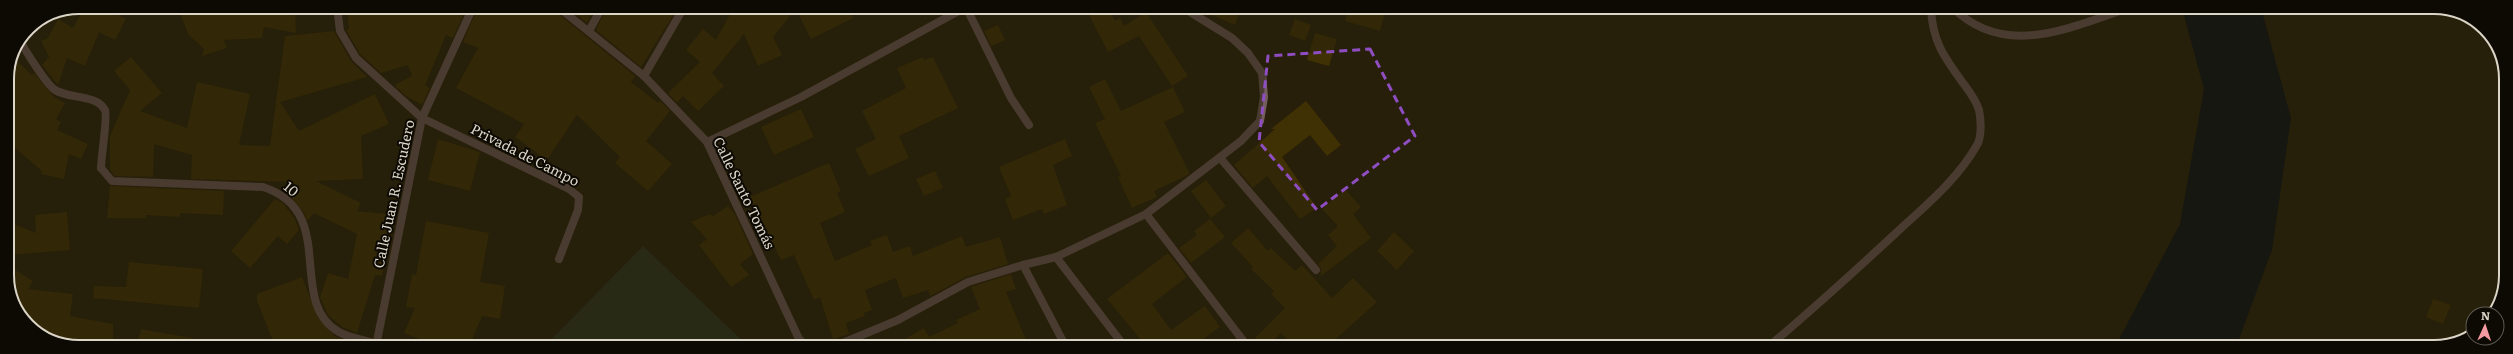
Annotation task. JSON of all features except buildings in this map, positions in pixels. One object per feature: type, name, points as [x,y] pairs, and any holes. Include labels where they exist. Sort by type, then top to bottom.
[{"type":"street","name":"Privada de Campo","points":[[338,14],[340,31],[356,58],[422,118],[569,189],[578,197],[578,210],[558,259]]},
{"type":"street","name":"Calle Juan R. Escudero","points":[[377,340],[422,118],[470,14]]},
{"type":"street","name":"Calle Santo Tomás","points":[[567,14],[644,76],[707,142],[800,340]]},
{"type":"street","points":[[589,31],[598,14]]},
{"type":"street","points":[[644,76],[680,14]]},
{"type":"street","points":[[707,142],[801,97],[953,14]]},
{"type":"street","points":[[969,14],[1011,98],[1029,125]]},
{"type":"street","points":[[850,340],[898,320],[968,282],[1023,265],[1056,257],[1146,214],[1221,159],[1260,122],[1264,96],[1262,73],[1248,53],[1232,38],[1201,14]]},
{"type":"street","points":[[1776,340],[1822,302],[1925,207],[1960,169],[1978,144],[1980,125],[1979,110],[1972,95],[1939,48],[1933,34],[1931,14]]},
{"type":"street","points":[[1961,14],[1979,27],[2006,35],[2033,36],[2064,29],[2110,14]]},
{"type":"street","name":"10","points":[[23,47],[55,90],[97,102],[105,110],[107,117],[100,152],[101,168],[112,181],[263,187],[279,192],[304,220],[314,297],[323,317],[339,332],[362,340]]},
{"type":"street","points":[[1221,159],[1316,270]]},
{"type":"street","points":[[1146,214],[1243,340]]},
{"type":"street","points":[[1056,257],[1120,340]]},
{"type":"street","points":[[1023,265],[1062,340]]},
{"type":"highlighted area","points":[[1370,49],[1415,136],[1317,210],[1259,142],[1268,56]]},
{"type":"green space","points":[[643,246],[742,340],[551,340]]},
{"type":"water","points":[[2184,14],[2263,14],[2291,118],[2272,250],[2239,340],[2119,340],[2180,224],[2204,89]]}]
